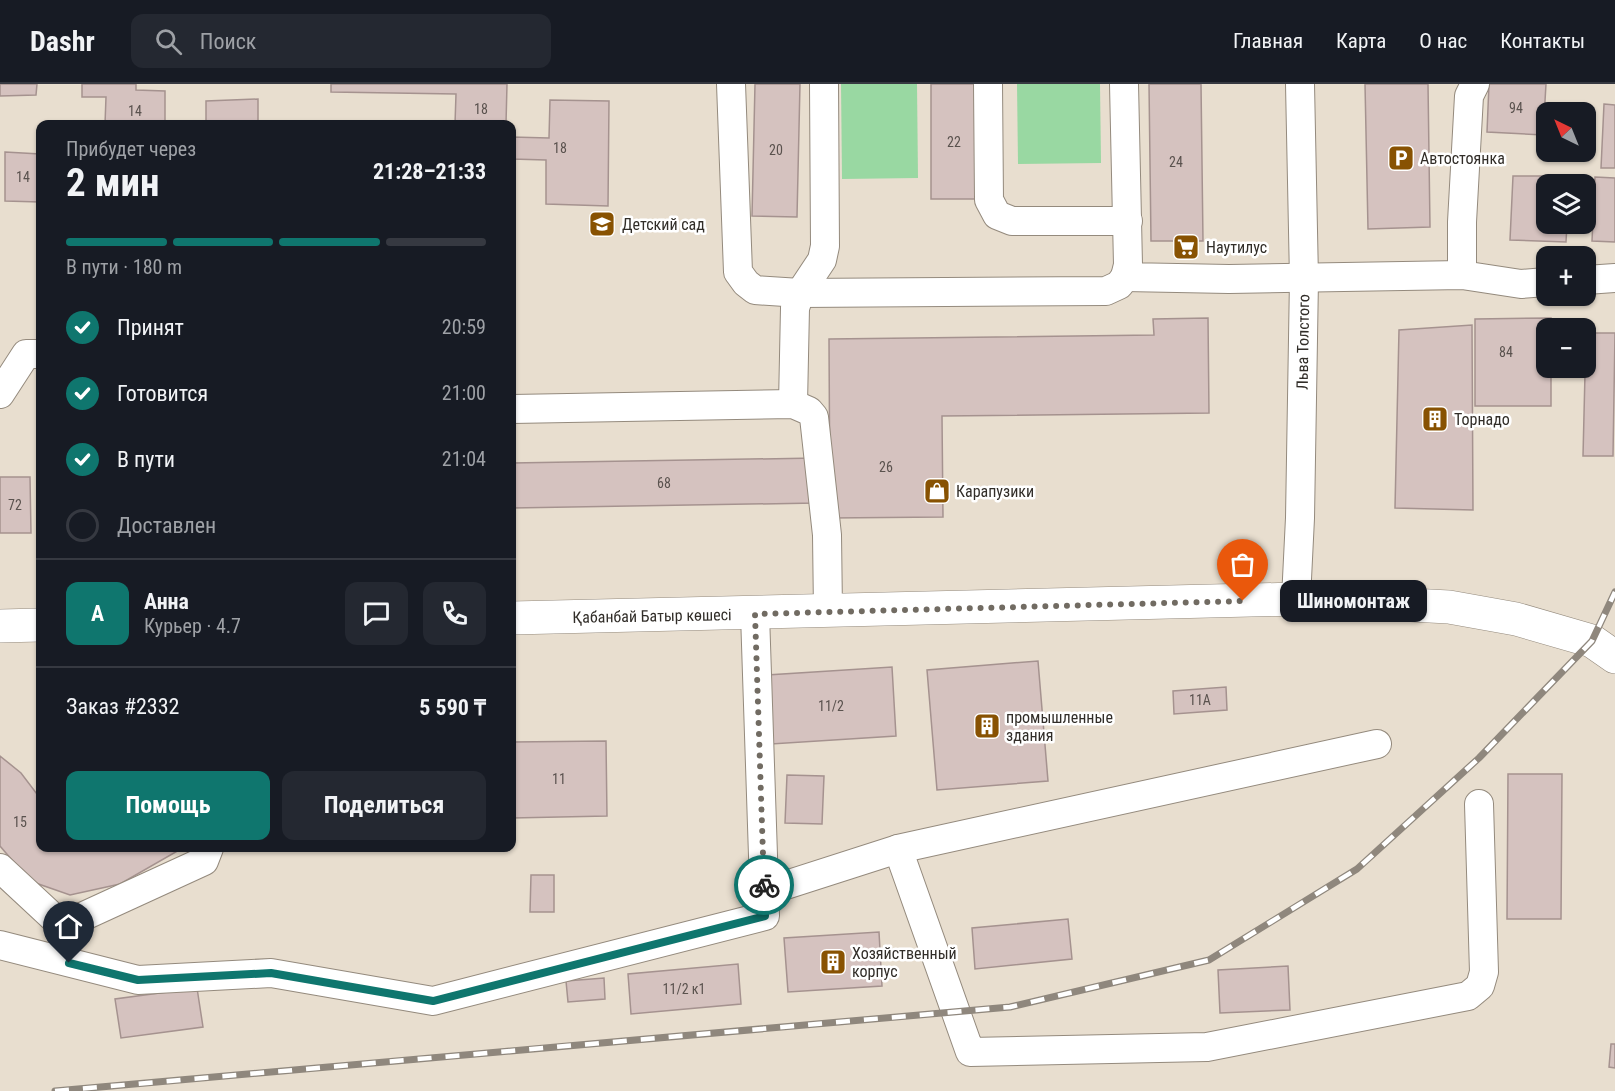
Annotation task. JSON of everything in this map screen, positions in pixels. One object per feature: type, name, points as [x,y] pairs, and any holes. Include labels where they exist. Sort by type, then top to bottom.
[{"type":"main road","name":"Қабанбай Батыр көшесі","points":[[516,618],[755,614],[1296,599],[1449,607],[1515,619],[1592,640],[1615,657]]},
{"type":"main road","points":[[0,626],[36,625]]},
{"type":"street","points":[[731,84],[738,272],[755,290],[800,292],[1106,291],[1119,285],[1125,277],[1128,266],[1124,84]]},
{"type":"street","points":[[794,404],[795,308],[800,292],[822,260],[825,246],[824,84]]},
{"type":"street","points":[[988,84],[988,200],[997,215],[1012,221],[1128,221]]},
{"type":"street","name":"Льва Толстого","points":[[1296,599],[1300,518],[1304,279],[1300,84]]},
{"type":"street","points":[[1462,275],[1462,222],[1469,96],[1475,84]]},
{"type":"street","points":[[1125,277],[1304,279],[1462,275],[1521,284],[1536,283]]},
{"type":"street","points":[[1596,279],[1615,278]]},
{"type":"street","points":[[0,394],[26,354],[36,354]]},
{"type":"street","points":[[516,409],[794,404],[809,411],[814,417],[827,535],[828,611]]},
{"type":"street","points":[[0,945],[138,980],[271,973],[433,1001],[765,916],[755,614]]},
{"type":"street","points":[[764,892],[898,849],[1377,744]]},
{"type":"street","points":[[898,849],[970,1052],[1207,1047],[1468,996],[1480,986],[1484,972],[1479,804]]},
{"type":"street","points":[[0,868],[56,920],[71,922],[204,861],[207,852]]},
{"type":"green space","points":[[841,84],[917,84],[918,178],[842,179]]},
{"type":"green space","points":[[1017,84],[1100,84],[1101,163],[1018,164]]},
{"type":"building","points":[[0,84],[37,84],[36,95],[0,96]]},
{"type":"building","points":[[82,84],[136,84],[136,90],[165,91],[165,120],[105,120],[106,97],[82,97]]},
{"type":"building","points":[[331,84],[507,84],[506,120],[455,120],[456,94],[331,92]]},
{"type":"building","points":[[755,84],[800,84],[797,217],[752,216]]},
{"type":"building","points":[[931,84],[977,84],[977,199],[931,199]]},
{"type":"building","points":[[1149,84],[1201,84],[1203,241],[1151,241]]},
{"type":"building","name":"Автостоянка","points":[[1365,84],[1428,84],[1430,227],[1368,229]]},
{"type":"building","points":[[1489,84],[1546,84],[1545,102],[1536,102],[1536,135],[1487,132]]},
{"type":"building","points":[[258,99],[258,120],[206,120],[206,101]]},
{"type":"building","points":[[550,100],[609,101],[608,206],[546,204],[546,160],[516,159],[516,137],[549,138]]},
{"type":"building","points":[[1604,104],[1615,105],[1615,168],[1601,168]]},
{"type":"building","points":[[5,152],[36,154],[36,202],[5,201]]},
{"type":"building","points":[[1513,176],[1536,176],[1536,234],[1566,234],[1566,242],[1510,240]]},
{"type":"building","points":[[1596,177],[1615,178],[1615,242],[1592,241],[1592,234],[1596,234]]},
{"type":"building","points":[[1208,318],[1209,413],[942,416],[943,517],[830,518],[829,339],[1154,335],[1153,319]]},
{"type":"building","points":[[1536,318],[1536,378],[1551,378],[1551,406],[1475,406],[1475,319]]},
{"type":"building","name":"Торнадо","points":[[1472,325],[1473,510],[1395,508],[1399,330]]},
{"type":"building","points":[[1596,333],[1615,333],[1613,456],[1583,456],[1585,378],[1596,378]]},
{"type":"building","points":[[816,458],[816,503],[516,508],[516,463]]},
{"type":"building","points":[[0,477],[30,477],[31,533],[0,533]]},
{"type":"building","name":"промышленные здания","points":[[1038,661],[1048,781],[937,790],[927,670]]},
{"type":"building","points":[[892,667],[896,736],[771,744],[767,675]]},
{"type":"building","points":[[1226,687],[1227,710],[1174,714],[1173,691]]},
{"type":"building","points":[[606,741],[607,816],[516,818],[516,742]]},
{"type":"building","points":[[0,756],[21,773],[36,793],[36,852],[176,852],[120,884],[70,895],[30,881],[0,846]]},
{"type":"building","points":[[1508,774],[1562,774],[1561,919],[1507,919]]},
{"type":"building","points":[[787,775],[824,776],[822,824],[785,823]]},
{"type":"building","points":[[531,875],[554,875],[554,912],[530,912]]},
{"type":"building","name":"Хозяйственный корпус","points":[[1068,919],[1072,959],[975,969],[972,928]]},
{"type":"building","name":"Хозяйственный корпус","points":[[879,932],[882,986],[788,992],[784,938]]},
{"type":"building","points":[[738,964],[741,1004],[631,1014],[628,974]]},
{"type":"building","points":[[1288,966],[1290,1010],[1220,1013],[1218,970]]},
{"type":"building","points":[[604,978],[605,999],[568,1002],[566,981]]},
{"type":"building","points":[[197,988],[203,1027],[121,1038],[115,999]]},
{"type":"building","points":[[1611,1044],[1615,1044],[1615,1068],[1609,1067]]},
{"type":"railway","points":[[55,1091],[1010,1007],[1209,960],[1357,869],[1479,758],[1592,641],[1615,592]]},
{"type":"way so far","points":[[764,885],[755,614],[1243,601]]},
{"type":"place","name":"Автостоянка","points":[[1401,158]]},
{"type":"place","name":"Детский сад","points":[[602,224]]},
{"type":"place","name":"Наутилус","points":[[1186,247]]},
{"type":"place","name":"Торнадо","points":[[1435,419]]},
{"type":"place","name":"Карапузики","points":[[937,491]]},
{"type":"place","name":"Шиномонтаж","points":[[1243,601]]},
{"type":"place","name":"промышленные здания","points":[[987,726]]},
{"type":"place","name":"Хозяйственный корпус","points":[[833,962]]},
{"type":"route","points":[[69,963],[138,980],[271,973],[433,1001],[765,916],[764,885]]}]
